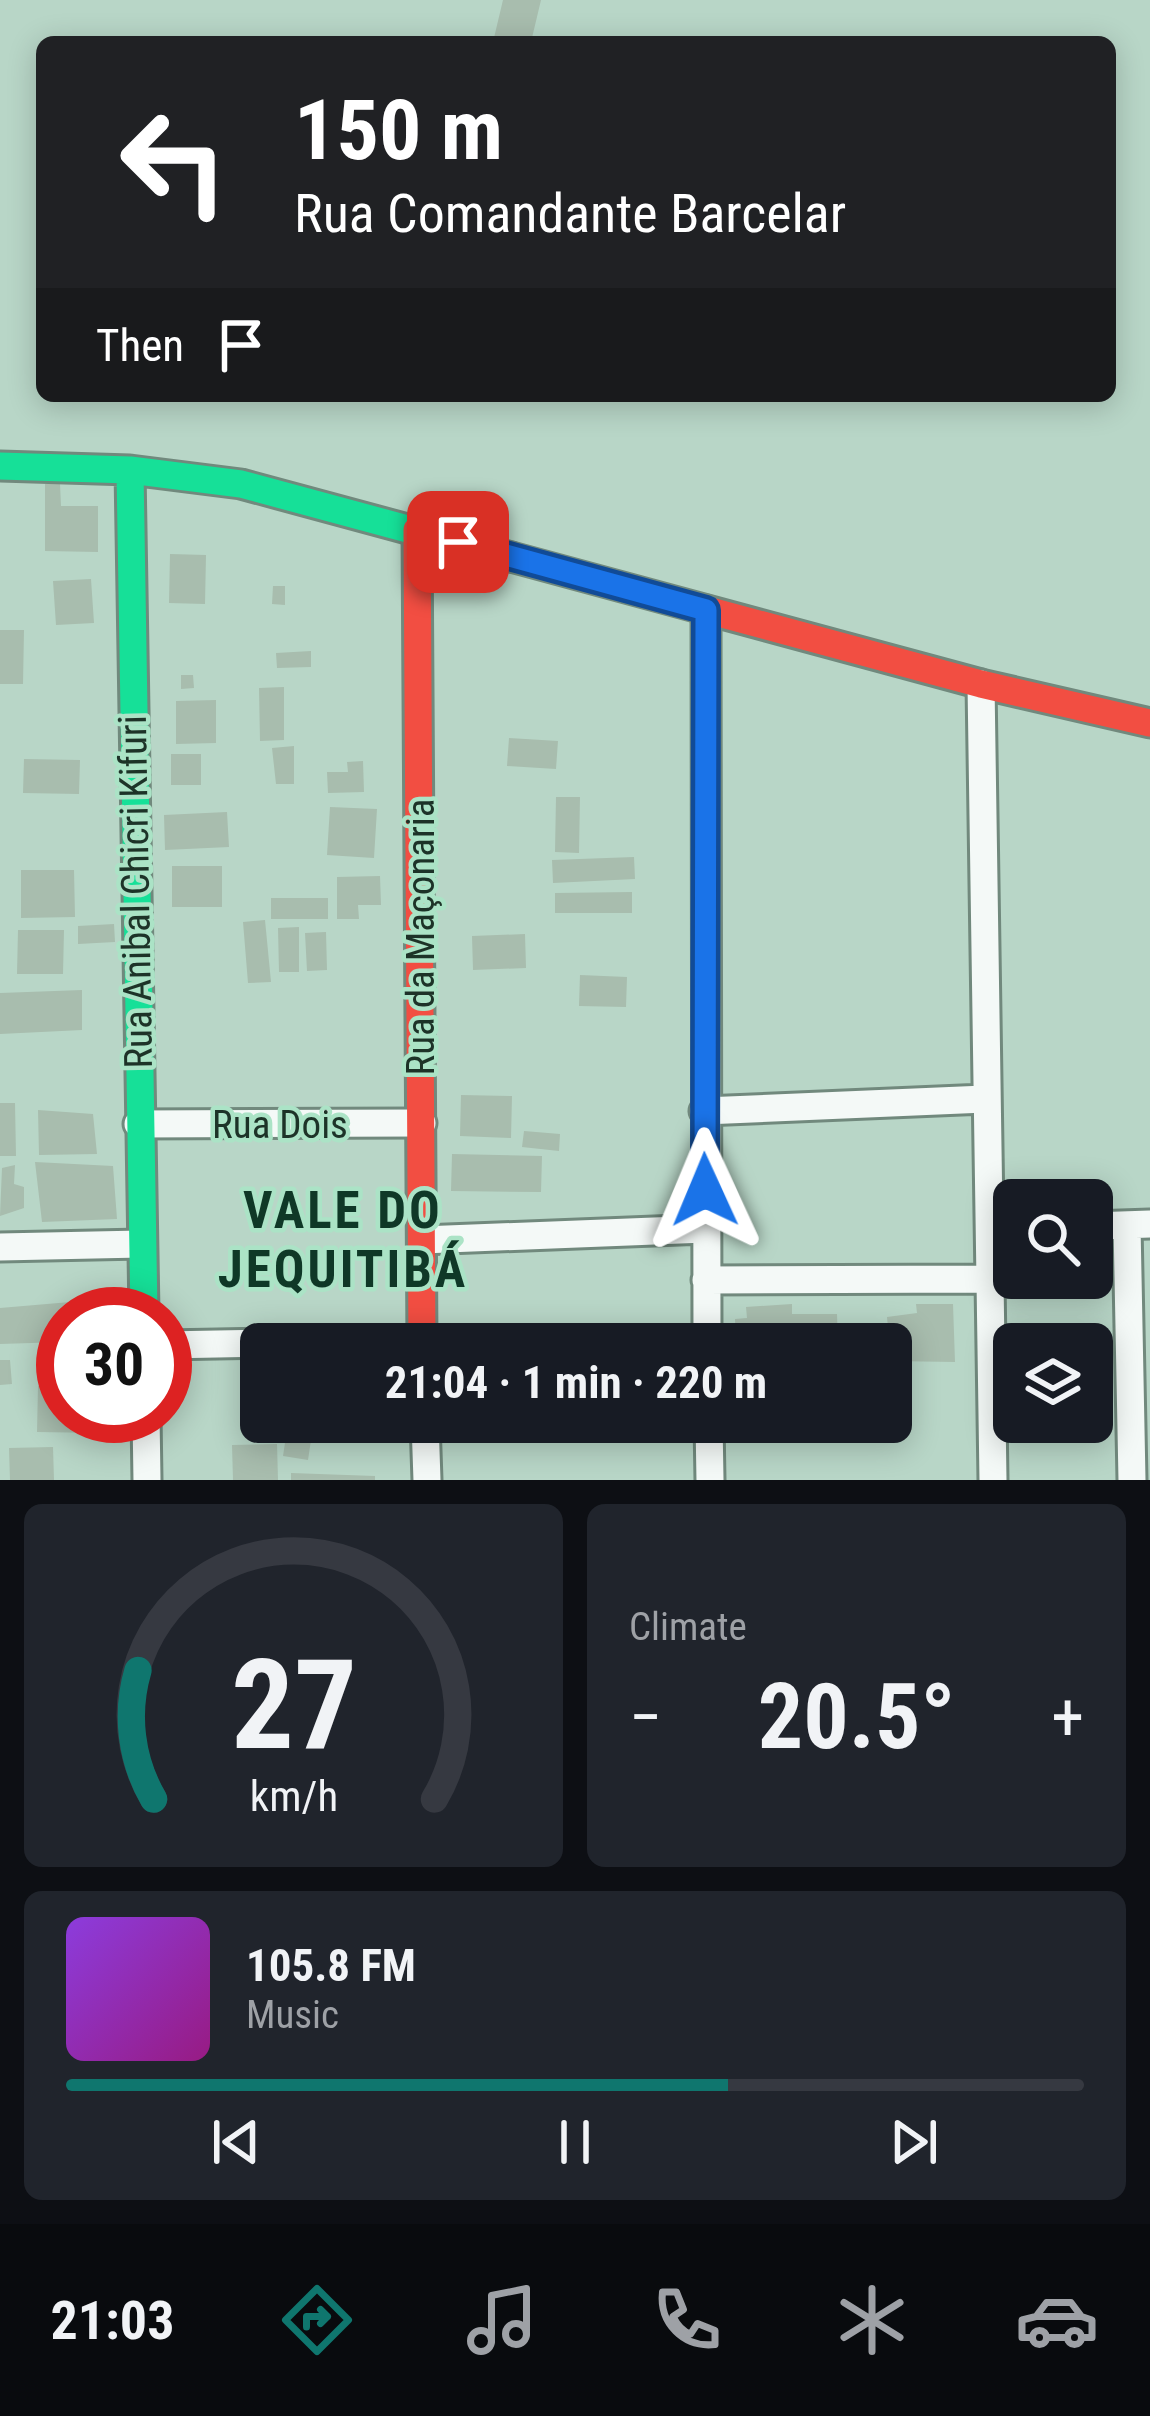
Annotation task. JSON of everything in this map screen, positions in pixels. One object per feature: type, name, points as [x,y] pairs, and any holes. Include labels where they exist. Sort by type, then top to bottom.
[{"type":"street","points":[[0,466],[130,470],[241,484],[981,684],[1150,723]]},
{"type":"street","name":"Rua Anibal Chicri Kifuri","points":[[130,470],[143,1287]]},
{"type":"street","name":"Rua da Maçonaria","points":[[417,530],[422,1323]]},
{"type":"street","points":[[706,610],[707,1323]]},
{"type":"street","points":[[981,684],[985,1099],[996,1179]]},
{"type":"street","points":[[704,1111],[985,1099]]},
{"type":"street","name":"Rua Dois","points":[[138,1124],[422,1124]]},
{"type":"street","points":[[1132,1480],[1138,1224]]},
{"type":"street","points":[[422,1240],[706,1229]]},
{"type":"street","points":[[0,1246],[141,1244]]},
{"type":"street","points":[[993,1261],[988,1279],[993,1480]]},
{"type":"street","points":[[706,1280],[988,1279]]},
{"type":"street","points":[[192,1345],[240,1344]]},
{"type":"street","points":[[146,1443],[146,1480]]},
{"type":"street","points":[[426,1443],[427,1480]]},
{"type":"street","points":[[709,1443],[710,1480]]},
{"type":"building","points":[[503,0],[541,0],[532,36],[494,36]]},
{"type":"building","points":[[45,484],[60,484],[61,506],[98,506],[98,552],[45,551]]},
{"type":"building","points":[[170,554],[206,555],[205,604],[169,603]]},
{"type":"building","points":[[91,579],[94,623],[56,625],[53,581]]},
{"type":"building","points":[[273,586],[285,586],[285,605],[272,604]]},
{"type":"building","points":[[0,630],[24,630],[23,684],[0,684]]},
{"type":"building","points":[[311,651],[311,667],[277,668],[276,653]]},
{"type":"building","points":[[181,675],[193,675],[194,688],[181,689]]},
{"type":"building","points":[[284,687],[284,740],[260,741],[259,688]]},
{"type":"building","points":[[216,700],[216,743],[176,744],[176,701]]},
{"type":"building","points":[[509,738],[558,741],[556,769],[507,766]]},
{"type":"building","points":[[294,746],[294,784],[276,784],[272,748]]},
{"type":"building","points":[[171,754],[201,754],[201,785],[171,785]]},
{"type":"building","points":[[24,759],[80,760],[79,794],[23,793]]},
{"type":"building","points":[[363,761],[364,792],[328,793],[327,772],[348,772],[347,762]]},
{"type":"building","points":[[556,797],[580,797],[579,853],[555,852]]},
{"type":"building","points":[[330,807],[377,809],[374,858],[327,855]]},
{"type":"building","points":[[227,812],[229,847],[165,850],[164,815]]},
{"type":"building","points":[[634,857],[635,879],[553,883],[552,860]]},
{"type":"building","points":[[172,866],[222,866],[222,907],[172,907]]},
{"type":"building","points":[[21,870],[74,870],[75,917],[21,918]]},
{"type":"building","points":[[380,876],[381,905],[358,905],[359,919],[337,919],[337,877]]},
{"type":"building","points":[[632,892],[632,913],[555,913],[555,893]]},
{"type":"building","points":[[271,898],[328,898],[328,919],[271,919]]},
{"type":"building","points":[[265,920],[271,982],[248,983],[243,922]]},
{"type":"building","points":[[114,924],[115,942],[78,944],[78,926]]},
{"type":"building","points":[[299,927],[299,972],[279,972],[278,928]]},
{"type":"building","points":[[18,930],[64,930],[63,974],[17,974]]},
{"type":"building","points":[[326,932],[327,970],[307,971],[305,933]]},
{"type":"building","points":[[525,934],[526,968],[473,970],[472,936]]},
{"type":"building","points":[[580,975],[627,977],[626,1007],[579,1006]]},
{"type":"building","points":[[82,990],[82,1030],[0,1034],[0,993]]},
{"type":"building","points":[[461,1095],[512,1096],[511,1138],[460,1136]]},
{"type":"building","points":[[0,1103],[15,1103],[16,1156],[0,1156]]},
{"type":"building","points":[[38,1110],[93,1114],[97,1154],[39,1155]]},
{"type":"building","points":[[524,1131],[560,1134],[559,1151],[522,1147]]},
{"type":"building","points":[[452,1154],[542,1156],[541,1192],[451,1191]]},
{"type":"building","points":[[35,1162],[113,1166],[117,1219],[42,1222]]},
{"type":"building","points":[[15,1165],[14,1184],[24,1187],[24,1208],[0,1216],[2,1168]]},
{"type":"building","points":[[792,1304],[792,1314],[837,1314],[837,1323],[735,1323],[735,1319],[747,1318],[746,1307]]},
{"type":"building","points":[[916,1304],[953,1304],[955,1362],[912,1361],[912,1323],[888,1323],[887,1317],[917,1313]]},
{"type":"building","points":[[36,1305],[36,1343],[0,1344],[0,1308]]},
{"type":"building","points":[[0,1360],[10,1360],[12,1384],[0,1385]]},
{"type":"building","points":[[285,1443],[311,1443],[308,1460],[283,1456]]},
{"type":"building","points":[[277,1444],[278,1480],[233,1480],[232,1445]]},
{"type":"building","points":[[53,1447],[54,1480],[10,1480],[9,1448]]},
{"type":"building","points":[[291,1473],[375,1476],[375,1480],[291,1480]]},
{"type":"traffic: fast","points":[[0,466],[130,470],[241,484],[511,557]]},
{"type":"traffic: fast","points":[[130,470],[144,1287]]},
{"type":"traffic: jam","points":[[417,530],[422,1323]]},
{"type":"traffic: jam","points":[[511,557],[981,684],[1150,723]]},
{"type":"district","name":"VALE DO JEQUITIBÁ","points":[[343,1239]]},
{"type":"route","points":[[458,542],[706,610],[705,1190]]}]
